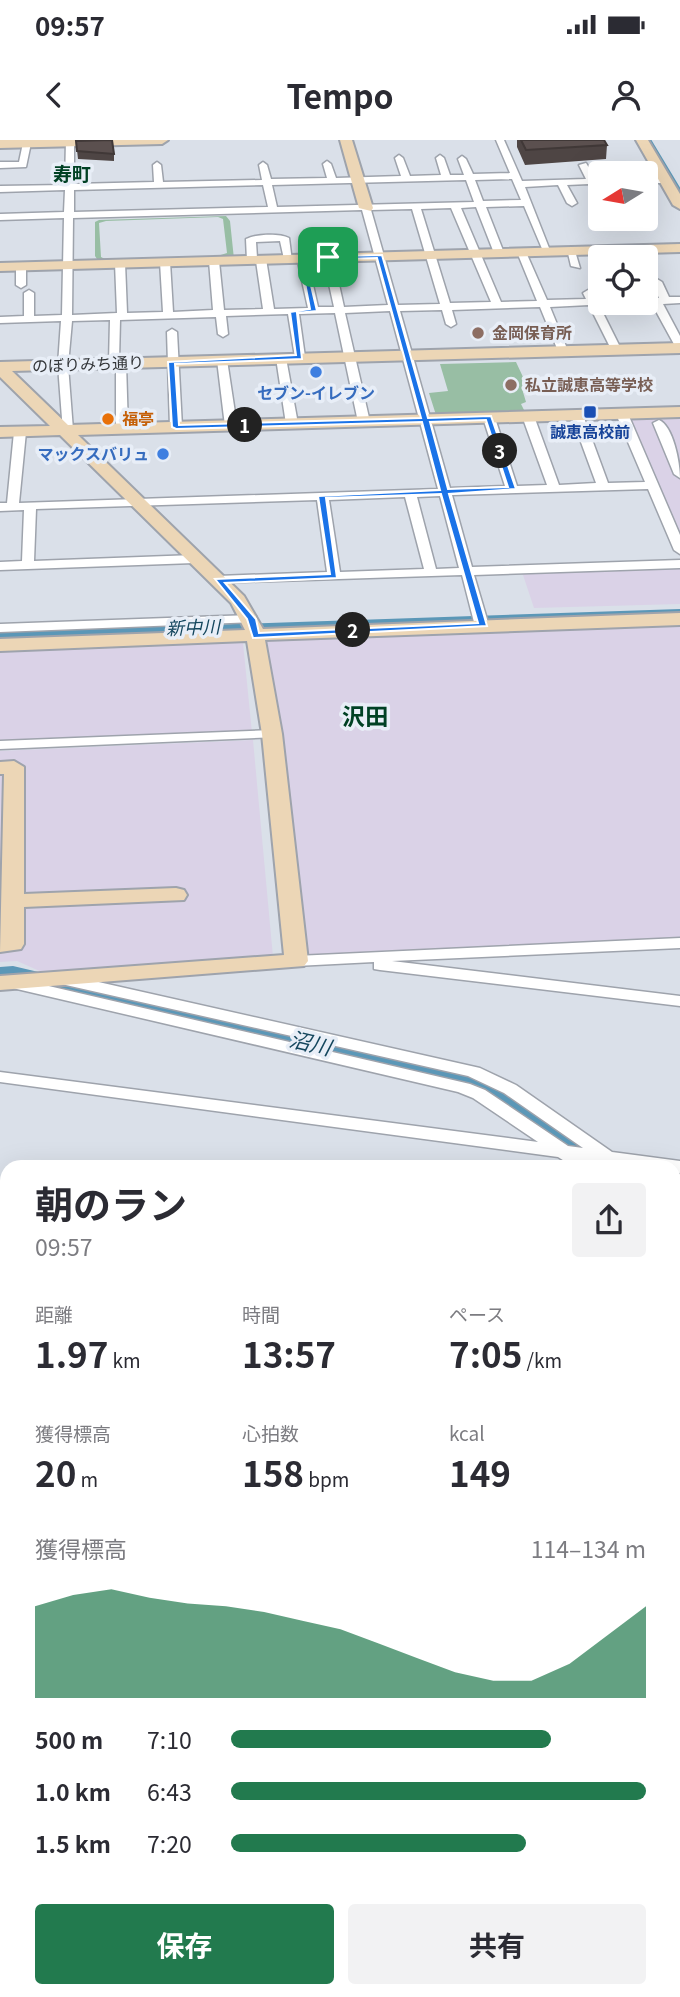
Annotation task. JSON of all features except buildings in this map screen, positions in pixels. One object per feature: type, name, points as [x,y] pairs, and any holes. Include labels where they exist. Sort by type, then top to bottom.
[{"type":"street","points":[[0,144],[162,140]]},
{"type":"street","points":[[346,140],[481,618]]},
{"type":"street","points":[[500,140],[548,251]]},
{"type":"street","points":[[642,140],[680,205]]},
{"type":"street","points":[[67,430],[63,365],[67,318],[69,141]]},
{"type":"street","points":[[0,165],[22,170],[27,143]]},
{"type":"street","points":[[399,158],[406,179]]},
{"type":"street","points":[[440,158],[446,178]]},
{"type":"street","points":[[462,159],[499,253]]},
{"type":"street","points":[[327,164],[330,192]]},
{"type":"street","points":[[158,165],[159,185]]},
{"type":"street","points":[[264,165],[274,210]]},
{"type":"street","points":[[583,165],[588,172]]},
{"type":"street","points":[[559,170],[572,203]]},
{"type":"street","points":[[134,186],[135,174]]},
{"type":"street","points":[[0,190],[267,182],[330,192],[366,208],[414,206],[446,178],[588,182]]},
{"type":"street","points":[[0,217],[274,210],[358,180],[406,179],[454,205],[527,203]]},
{"type":"street","points":[[658,180],[665,180]]},
{"type":"street","points":[[223,183],[226,211]]},
{"type":"street","points":[[181,185],[183,212]]},
{"type":"street","points":[[116,187],[116,214]]},
{"type":"street","points":[[18,217],[20,189]]},
{"type":"street","points":[[407,191],[451,324]]},
{"type":"street","points":[[454,205],[473,252],[477,253],[497,305]]},
{"type":"street","points":[[269,312],[251,239],[284,238],[295,258],[314,311]]},
{"type":"street","points":[[0,267],[680,248]]},
{"type":"street","points":[[570,251],[576,266]]},
{"type":"street","points":[[522,252],[563,351]]},
{"type":"street","points":[[328,257],[364,422]]},
{"type":"street","points":[[214,261],[223,334]]},
{"type":"street","points":[[166,262],[169,316]]},
{"type":"street","points":[[120,263],[118,363],[122,429]]},
{"type":"street","points":[[21,266],[29,319]]},
{"type":"street","points":[[658,301],[680,300]]},
{"type":"street","points":[[0,320],[119,316],[169,316],[188,319],[220,314],[588,302]]},
{"type":"street","points":[[658,305],[680,347]]},
{"type":"street","points":[[293,312],[300,357]]},
{"type":"street","points":[[602,315],[616,349]]},
{"type":"street","points":[[172,332],[176,427]]},
{"type":"street","name":"のぼりみち通り","points":[[0,368],[680,347]]},
{"type":"street","points":[[281,358],[292,424]]},
{"type":"street","points":[[222,360],[231,426]]},
{"type":"street","points":[[0,368],[67,430],[136,502],[238,600],[253,626],[272,734],[296,961]]},
{"type":"street","points":[[0,432],[680,412]]},
{"type":"street","points":[[622,414],[680,550]]},
{"type":"street","points":[[577,415],[603,486]]},
{"type":"street","points":[[528,416],[554,488]]},
{"type":"street","points":[[489,418],[512,489]]},
{"type":"street","points":[[659,423],[680,474]]},
{"type":"street","points":[[20,432],[7,507],[654,485]]},
{"type":"street","points":[[410,493],[431,572]]},
{"type":"street","points":[[322,496],[334,576]]},
{"type":"street","points":[[28,565],[30,506]]},
{"type":"street","points":[[0,566],[194,559]]},
{"type":"street","points":[[218,580],[680,564]]},
{"type":"street","points":[[0,645],[22,636],[253,626],[481,618],[680,619]]},
{"type":"street","points":[[0,628],[22,636]]},
{"type":"street","points":[[0,745],[272,734]]},
{"type":"street","points":[[0,768],[14,767],[13,944],[0,945]]},
{"type":"street","points":[[13,901],[176,895]]},
{"type":"street","points":[[10,982],[328,959],[680,943]]},
{"type":"street","points":[[328,959],[680,1001]]},
{"type":"street","points":[[58,978],[474,1072],[510,1089],[612,1160]]},
{"type":"street","points":[[10,982],[464,1087],[479,1094],[576,1160]]},
{"type":"street","points":[[0,1077],[563,1151],[606,1160]]},
{"type":"shaded area","points":[[680,415],[680,538],[626,416]]},
{"type":"shaded area","points":[[680,566],[680,604],[534,608],[522,572]]},
{"type":"shaded area","points":[[680,624],[680,937],[302,955],[264,640]]},
{"type":"shaded area","points":[[237,641],[243,643],[252,733],[0,743],[0,651]]},
{"type":"shaded area","points":[[253,740],[273,957],[44,973],[17,961],[0,962],[0,751]]},
{"type":"green space","points":[[226,216],[230,221],[234,259],[211,258],[227,253],[223,219],[218,217],[99,223],[101,257],[107,260],[97,259],[95,256],[95,222],[99,220]]},
{"type":"green space","points":[[516,362],[530,392],[523,392],[526,402],[521,404],[525,412],[436,415],[429,393],[448,391],[440,364]]},
{"type":"water","name":"新中川","points":[[680,609],[680,614],[0,639],[0,632]]},
{"type":"waterway","points":[[650,140],[680,190]]},
{"type":"waterway","name":"沼川","points":[[0,975],[13,974],[470,1082],[496,1094],[588,1160]]},
{"type":"place","name":"金岡保育所","points":[[478,333]]},
{"type":"place","name":"セブン-イレブン","points":[[316,372]]},
{"type":"place","name":"私立誠恵高等学校","points":[[511,385]]},
{"type":"place","name":"誠恵高校前","points":[[590,412]]},
{"type":"place","name":"福亭","points":[[108,419]]},
{"type":"place","name":"マックスバリュ","points":[[163,454]]},
{"type":"district","name":"寿町","points":[[72,174]]},
{"type":"district","name":"沢田","points":[[365,717]]},
{"type":"route","points":[[328,257],[302,258],[314,311],[293,312],[300,357],[172,362],[176,427],[425,420],[444,492],[468,571],[482,626],[256,636],[251,619],[238,600],[218,580],[334,576],[322,496],[444,492],[512,489],[489,418],[425,420],[380,256],[328,257]]}]
